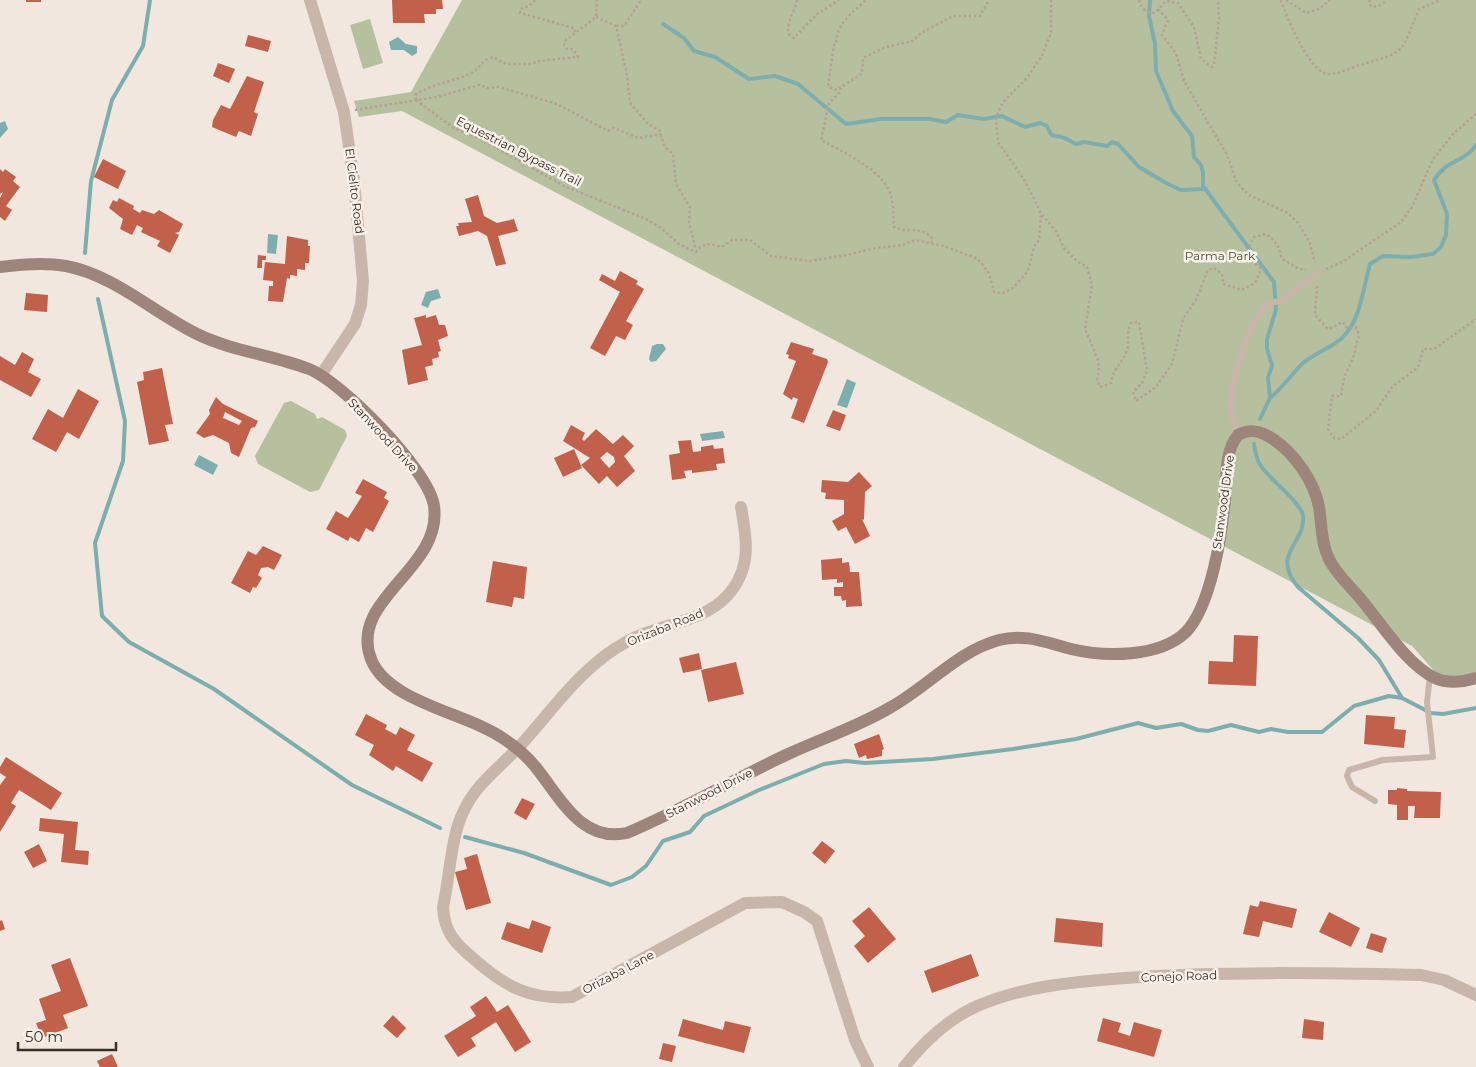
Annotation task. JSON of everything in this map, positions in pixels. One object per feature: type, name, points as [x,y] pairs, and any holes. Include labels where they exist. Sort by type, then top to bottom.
[{"type":"main road","name":"Stanwood Drive","points":[[0,267],[46,264],[76,268],[106,281],[197,334],[244,351],[309,369],[321,375],[349,398],[407,458],[427,487],[433,504],[433,525],[425,547],[411,569],[372,618],[368,641],[373,662],[380,674],[396,687],[488,729],[517,749],[540,772],[576,818],[598,832],[620,834],[649,823],[763,766],[877,715],[966,656],[996,641],[1023,637],[1072,649],[1101,653],[1140,651],[1167,644],[1182,635],[1193,623],[1208,586],[1223,514],[1229,452],[1238,436]]},
{"type":"main road","points":[[1238,436],[1249,431],[1260,432],[1276,441],[1294,458],[1311,484],[1316,498],[1323,542],[1331,563],[1409,658],[1430,676],[1454,682],[1476,678]]},
{"type":"street","name":"El Cielito Road","points":[[310,0],[344,112],[363,265],[362,297],[355,324],[321,375]]},
{"type":"street","name":"Orizaba Road","points":[[517,749],[572,684],[618,647],[644,634],[701,614],[728,595],[740,576],[746,558],[747,538],[741,507]]},
{"type":"street","name":"Orizaba Lane","points":[[517,749],[485,778],[469,802],[458,825],[444,907],[444,919],[454,942],[506,984],[540,996],[572,997],[745,903],[782,902],[804,912],[817,921],[856,1040],[868,1067]]},
{"type":"street","name":"Conejo Road","points":[[904,1067],[933,1036],[952,1020],[974,1008],[1037,988],[1067,983],[1152,976],[1234,974],[1421,975],[1444,980],[1476,995]]},
{"type":"lane","points":[[1238,436],[1233,421],[1231,403],[1238,367],[1250,332],[1261,312],[1271,302],[1283,300],[1318,272]]},
{"type":"lane","points":[[1375,801],[1352,787],[1347,776],[1349,770],[1382,760],[1433,757],[1428,723],[1427,692],[1430,676]]},
{"type":"path","points":[[535,0],[529,6],[520,9],[520,13],[574,28],[576,32]]},
{"type":"path","points":[[416,100],[415,94],[422,90],[472,72],[481,62],[493,57],[506,64],[532,64],[538,60],[578,57],[573,49],[567,49],[564,45],[568,36],[596,17],[597,0]]},
{"type":"path","points":[[596,17],[616,26],[624,26],[640,0]]},
{"type":"path","points":[[797,0],[796,9],[788,25],[788,32],[794,38],[817,14],[839,0]]},
{"type":"path","points":[[866,0],[857,6],[839,29],[836,44],[834,45],[828,86],[835,90],[862,74],[863,58],[886,48],[913,41],[921,33],[953,16],[980,16],[989,0]]},
{"type":"path","points":[[1051,0],[1051,33],[1042,55],[1027,78],[1003,102],[996,118],[998,142],[1025,181],[1041,213],[1064,248],[1078,262],[1088,267],[1092,285],[1085,329],[1098,360],[1099,371],[1097,380],[1100,387],[1111,383],[1112,373],[1128,349],[1128,328],[1132,322],[1139,322],[1148,371],[1142,383],[1133,392],[1136,401],[1156,388],[1172,364],[1183,319],[1196,300],[1208,270],[1214,268],[1222,274],[1223,284],[1231,288],[1242,290],[1255,282],[1261,269],[1245,254],[1248,245],[1254,237],[1266,234],[1280,248],[1281,258],[1297,268],[1318,272],[1342,262],[1401,222],[1412,207],[1432,161],[1452,135],[1476,114]]},
{"type":"path","points":[[1139,0],[1144,11],[1155,13],[1163,4],[1170,1],[1181,7],[1194,27],[1198,53],[1201,59],[1212,67],[1214,65],[1219,18],[1218,0]]},
{"type":"path","points":[[1282,0],[1297,38],[1314,66],[1326,74],[1341,72],[1350,67],[1391,56],[1404,48],[1419,9],[1440,0]]},
{"type":"path","points":[[1288,2],[1306,13],[1319,8],[1330,0]]},
{"type":"path","points":[[1370,0],[1369,4],[1372,7],[1381,5],[1386,0]]},
{"type":"path","points":[[1158,10],[1168,20],[1162,35],[1176,53],[1184,82],[1227,155],[1237,183],[1249,195],[1288,213],[1298,223],[1310,243],[1318,272],[1315,316],[1328,329],[1343,322],[1346,327],[1356,327],[1359,335],[1354,348],[1356,353],[1344,378],[1341,396],[1332,396],[1330,404],[1328,429],[1334,438],[1341,439],[1376,411],[1392,388],[1418,367],[1424,349],[1434,349],[1476,319]]},
{"type":"path","points":[[616,26],[627,75],[630,103],[648,124],[659,130],[665,147],[672,154],[676,184],[690,207],[689,222],[696,252]]},
{"type":"path","points":[[344,112],[437,97],[471,86],[499,87],[557,104],[608,131],[614,128],[626,135],[642,139],[661,134]]},
{"type":"path","points":[[842,87],[830,103],[822,140],[858,160],[879,178],[891,196],[894,228],[902,231],[913,228],[923,231],[932,239],[931,243]]},
{"type":"path","name":"Equestrian Bypass Trail","points":[[416,100],[455,129],[486,142],[564,186],[646,219],[660,227],[679,244],[696,252]]},
{"type":"path","points":[[696,252],[701,245],[707,243],[722,247],[732,240],[750,240],[771,256],[810,261],[875,248],[903,245],[915,240],[944,246],[978,259],[989,273],[994,292],[1002,294],[1013,288],[1028,270],[1034,247],[1039,240],[1041,213]]},
{"type":"green space","name":"Parma Park","points":[[462,0],[1476,0],[1476,681],[1443,681],[1412,646],[402,111],[359,117],[354,101],[411,92]]},
{"type":"green space","points":[[370,19],[383,63],[363,69],[350,25]]},
{"type":"green space","points":[[291,401],[315,414],[317,419],[322,417],[345,430],[347,436],[319,490],[310,492],[258,464],[255,456],[284,403]]},
{"type":"water","points":[[398,37],[406,44],[417,46],[417,53],[412,56],[404,50],[391,50],[389,42]]},
{"type":"water","points":[[5,121],[8,129],[0,138],[0,123]]},
{"type":"water","points":[[268,234],[278,235],[276,254],[267,253]]},
{"type":"water","points":[[438,289],[441,298],[431,301],[428,308],[421,305],[426,292]]},
{"type":"water","points":[[663,344],[666,349],[656,361],[651,362],[649,359],[652,346]]},
{"type":"water","points":[[847,379],[856,383],[847,408],[837,405]]},
{"type":"water","points":[[723,431],[725,438],[702,441],[700,434]]},
{"type":"water","points":[[199,455],[218,465],[213,475],[194,465]]},
{"type":"building","points":[[26,0],[41,0],[41,2],[26,2]]},
{"type":"building","points":[[392,0],[442,0],[443,9],[436,9],[436,14],[424,14],[425,23],[393,23]]},
{"type":"building","points":[[248,35],[271,41],[268,52],[245,46]]},
{"type":"building","points":[[218,63],[235,69],[229,83],[213,76]]},
{"type":"building","points":[[247,76],[264,82],[254,112],[258,114],[251,136],[239,131],[236,137],[212,127],[213,120],[221,105],[230,109]]},
{"type":"building","points":[[103,159],[126,171],[118,189],[94,177]]},
{"type":"building","points":[[0,169],[3,172],[5,169],[16,177],[13,181],[20,187],[6,206],[12,210],[5,221],[0,217],[0,198],[3,192],[0,194]]},
{"type":"building","points":[[478,195],[484,216],[497,223],[514,219],[518,231],[498,236],[506,264],[496,266],[487,236],[478,231],[459,236],[456,226],[459,226],[458,223],[472,222],[465,199]]},
{"type":"building","points":[[119,198],[134,206],[133,209],[140,213],[142,210],[154,214],[159,210],[183,224],[179,232],[175,233],[179,235],[170,253],[157,246],[160,241],[141,232],[143,228],[137,225],[132,235],[120,229],[123,219],[109,208],[113,200],[117,202]]},
{"type":"building","points":[[287,236],[308,240],[308,246],[310,246],[309,263],[305,263],[305,270],[297,269],[297,276],[290,275],[290,279],[287,278],[283,302],[268,301],[269,286],[273,286],[273,281],[263,280],[265,262],[285,264]]},
{"type":"building","points":[[258,255],[266,256],[266,260],[262,260],[262,268],[257,268]]},
{"type":"building","points":[[620,271],[638,281],[636,284],[644,289],[626,321],[633,325],[625,340],[616,336],[605,356],[590,348],[620,292],[599,280],[602,274],[615,281]]},
{"type":"building","points":[[26,293],[48,295],[47,312],[24,310]]},
{"type":"building","points":[[426,315],[426,318],[436,315],[439,325],[445,325],[448,336],[438,340],[441,351],[438,352],[439,357],[432,359],[433,365],[425,367],[428,380],[408,385],[402,350],[422,345],[414,318]]},
{"type":"building","points":[[791,342],[814,349],[812,354],[827,359],[828,362],[804,423],[791,418],[798,399],[793,397],[792,400],[783,394],[796,361],[788,358],[789,355],[786,354]]},
{"type":"building","points":[[22,352],[34,359],[28,372],[41,379],[31,397],[0,380],[0,356],[15,365]]},
{"type":"building","points":[[162,368],[173,424],[165,425],[169,441],[149,445],[137,382],[144,380],[143,372]]},
{"type":"building","points":[[78,389],[99,401],[79,439],[67,432],[56,452],[32,439],[48,409],[63,418]]},
{"type":"building","points":[[216,397],[223,404],[258,421],[255,427],[251,428],[239,457],[231,453],[229,443],[213,435],[204,438],[196,433],[210,414],[209,410]],"holes":[[[225,412],[242,421],[239,425],[223,418]]]},
{"type":"building","points":[[833,410],[846,415],[840,431],[826,426]]},
{"type":"building","points":[[571,425],[585,433],[582,439],[584,441],[596,429],[613,444],[623,435],[634,446],[624,456],[635,471],[617,487],[607,476],[599,484],[581,465],[590,458],[563,441]],"holes":[[[607,452],[614,457],[615,462],[609,468],[600,458]]]},
{"type":"building","points":[[691,440],[693,452],[701,451],[701,447],[713,445],[714,449],[723,448],[725,463],[716,464],[717,470],[692,473],[692,470],[684,471],[686,478],[672,480],[669,455],[680,453],[678,441]]},
{"type":"building","points":[[574,449],[582,468],[563,477],[554,458]]},
{"type":"building","points":[[859,472],[872,486],[865,492],[864,520],[862,519],[870,536],[855,544],[846,527],[838,531],[832,521],[844,514],[844,500],[825,499],[826,493],[821,492],[822,480],[848,482]]},
{"type":"building","points":[[363,479],[387,492],[384,498],[389,501],[373,532],[366,528],[359,542],[350,537],[348,541],[326,529],[336,511],[348,518],[362,496],[355,493]]},
{"type":"building","points":[[263,546],[282,555],[274,570],[268,567],[261,568],[258,575],[262,578],[256,588],[253,587],[250,593],[231,583],[248,551],[256,555]]},
{"type":"building","points":[[842,558],[842,563],[849,562],[850,572],[859,572],[862,606],[846,607],[846,600],[842,601],[841,596],[834,596],[834,587],[843,587],[843,582],[837,583],[837,579],[822,580],[821,560]]},
{"type":"building","points":[[493,561],[527,567],[524,599],[514,597],[512,607],[486,602]]},
{"type":"building","points":[[1234,635],[1258,636],[1256,686],[1208,684],[1209,661],[1233,662]]},
{"type":"building","points":[[699,653],[702,669],[683,673],[679,658]]},
{"type":"building","points":[[736,662],[744,694],[708,702],[701,670]]},
{"type":"building","points":[[366,714],[387,725],[385,729],[396,735],[400,727],[415,735],[407,750],[433,763],[422,782],[396,766],[393,771],[369,755],[374,745],[355,735]]},
{"type":"building","points":[[1366,715],[1395,717],[1394,729],[1406,730],[1404,748],[1364,744]]},
{"type":"building","points":[[879,734],[884,749],[882,750],[882,756],[867,759],[866,755],[859,758],[854,744]]},
{"type":"building","points":[[6,757],[62,793],[51,810],[19,790],[11,803],[16,806],[0,832],[0,785],[6,777],[0,773],[0,767]]},
{"type":"building","points":[[1397,788],[1407,789],[1407,791],[1441,792],[1440,818],[1414,818],[1415,806],[1408,806],[1408,820],[1397,820],[1397,805],[1388,804],[1388,790],[1397,790]]},
{"type":"building","points":[[522,798],[535,804],[526,820],[514,813]]},
{"type":"building","points":[[40,818],[78,822],[75,850],[89,851],[88,865],[61,862],[64,834],[39,831]]},
{"type":"building","points":[[822,841],[835,851],[825,864],[812,853]]},
{"type":"building","points":[[39,844],[47,861],[33,868],[24,852]]},
{"type":"building","points":[[477,854],[491,903],[466,910],[455,872],[467,869],[464,858]]},
{"type":"building","points":[[1260,901],[1297,909],[1292,928],[1263,921],[1259,937],[1243,934],[1250,905],[1258,907]]},
{"type":"building","points":[[869,907],[896,939],[868,963],[854,946],[865,936],[852,921]]},
{"type":"building","points":[[1329,912],[1360,928],[1351,947],[1319,932]]},
{"type":"building","points":[[1056,918],[1103,923],[1102,947],[1054,942]]},
{"type":"building","points":[[2,920],[5,929],[0,931],[0,921]]},
{"type":"building","points":[[532,920],[551,927],[542,953],[501,939],[507,922],[529,929]]},
{"type":"building","points":[[1371,933],[1387,938],[1382,953],[1366,948]]},
{"type":"building","points":[[971,954],[979,976],[932,993],[924,971]]},
{"type":"building","points":[[70,958],[88,1006],[63,1015],[68,1028],[42,1038],[36,1023],[46,1020],[39,999],[61,991],[51,965]]},
{"type":"building","points":[[486,996],[497,1012],[508,1005],[531,1042],[515,1052],[496,1022],[471,1038],[476,1046],[458,1057],[444,1036],[476,1016],[470,1007]]},
{"type":"building","points":[[393,1015],[406,1028],[397,1038],[383,1026]]},
{"type":"building","points":[[1103,1018],[1121,1023],[1118,1032],[1130,1036],[1134,1022],[1162,1030],[1154,1057],[1097,1041]]},
{"type":"building","points":[[683,1019],[723,1030],[725,1021],[751,1027],[744,1053],[678,1036]]},
{"type":"building","points":[[1304,1019],[1324,1022],[1323,1040],[1302,1038]]},
{"type":"building","points":[[663,1043],[676,1046],[672,1062],[659,1059]]},
{"type":"building","points":[[112,1054],[118,1067],[100,1067],[97,1061]]},
{"type":"waterway","points":[[85,253],[91,181],[112,100],[143,46],[150,0]]},
{"type":"waterway","points":[[1150,0],[1149,16],[1155,44],[1156,71],[1173,111],[1192,136],[1194,157],[1201,165],[1203,173],[1203,186],[1274,282],[1276,310],[1267,339],[1267,349],[1272,365],[1268,378],[1270,398],[1260,419]]},
{"type":"waterway","points":[[663,24],[684,38],[694,51],[715,57],[749,79],[775,76],[798,84],[846,124],[881,119],[930,119],[946,122],[958,115],[983,119],[1002,116],[1025,127],[1040,123],[1047,126],[1052,135],[1065,138],[1076,144],[1084,142],[1107,146],[1112,142],[1118,144],[1139,167],[1166,183],[1181,190],[1206,189]]},
{"type":"waterway","points":[[1270,398],[1302,364],[1336,343],[1348,332],[1357,314],[1370,264],[1383,256],[1411,257],[1433,254],[1441,247],[1446,235],[1447,214],[1434,180],[1444,168],[1466,155],[1476,145]]},
{"type":"waterway","points":[[98,299],[125,421],[123,461],[95,543],[102,616],[129,642],[214,689],[352,785],[440,828]]},
{"type":"waterway","points":[[1254,444],[1255,453],[1261,466],[1297,505],[1303,516],[1300,534],[1291,549],[1287,566],[1290,575],[1298,587],[1358,638],[1379,660],[1402,698],[1431,713],[1443,714],[1476,708]]},
{"type":"waterway","points":[[465,837],[524,853],[611,885],[632,877],[646,866],[663,841],[690,832],[704,816],[759,790],[824,764],[846,761],[865,763],[933,759],[1013,749],[1076,739],[1138,723],[1156,728],[1181,724],[1198,730],[1208,731],[1231,725],[1259,732],[1271,729],[1288,732],[1322,732],[1354,706],[1389,696],[1402,698]]}]
